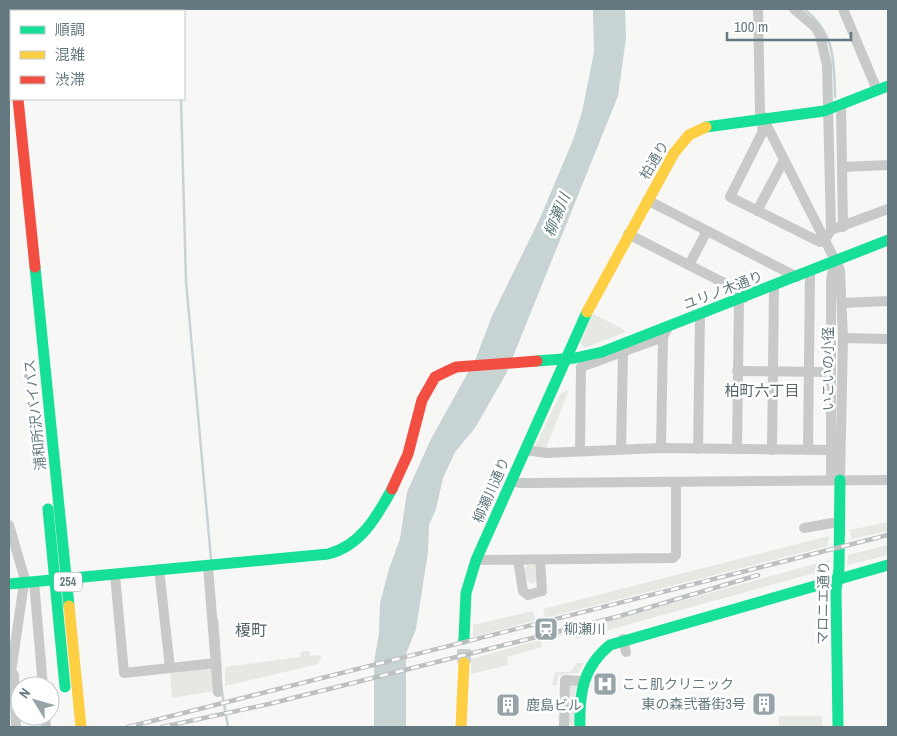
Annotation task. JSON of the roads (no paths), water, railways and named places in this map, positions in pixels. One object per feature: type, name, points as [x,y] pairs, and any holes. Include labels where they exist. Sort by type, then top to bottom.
[{"type":"main road","name":"柏通り","points":[[567,359],[590,306],[628,234],[674,153],[689,135],[720,124],[835,107],[883,88]]},
{"type":"main road","name":"浦和所沢バイパス","points":[[18,100],[68,579],[81,727]]},
{"type":"main road","name":"浦和所沢バイパス","points":[[9,115],[70,727]]},
{"type":"main road","name":"ユリノ木通り","points":[[9,584],[324,555],[342,550],[351,545],[367,527],[400,474],[428,386],[442,372],[461,366],[544,359],[567,359],[602,352],[666,332],[700,315],[888,240]]},
{"type":"main road","name":"柳瀬川通り","points":[[464,639],[466,593],[476,560],[567,359]]},
{"type":"main road","name":"マロニエ通り","points":[[835,480],[838,522],[838,727]]},
{"type":"main road","points":[[580,727],[582,681],[588,667],[599,653],[610,645],[623,639],[888,565]]},
{"type":"main road","points":[[461,727],[464,662]]},
{"type":"street","points":[[758,9],[762,133],[730,197],[820,242],[824,241],[831,230],[835,107]]},
{"type":"street","points":[[794,9],[815,27],[824,46],[835,107],[842,167],[843,227]]},
{"type":"street","points":[[843,9],[883,88]]},
{"type":"street","name":"いこいの小径","points":[[763,119],[840,270],[843,338],[835,480]]},
{"type":"street","points":[[757,211],[784,160]]},
{"type":"street","points":[[842,167],[888,165]]},
{"type":"street","points":[[647,200],[797,277]]},
{"type":"street","points":[[831,230],[888,209]]},
{"type":"street","points":[[688,266],[707,231]]},
{"type":"street","points":[[628,234],[732,287],[741,299],[737,371],[737,449]]},
{"type":"street","points":[[834,261],[831,282],[831,450],[835,480]]},
{"type":"street","points":[[808,450],[810,272]]},
{"type":"street","points":[[772,450],[774,286]]},
{"type":"street","points":[[842,303],[888,301]]},
{"type":"street","points":[[698,449],[700,315]]},
{"type":"street","points":[[580,451],[581,367],[623,353],[666,332],[661,448]]},
{"type":"street","points":[[843,338],[888,339]]},
{"type":"street","points":[[621,449],[623,353]]},
{"type":"street","points":[[737,371],[831,372]]},
{"type":"street","points":[[525,450],[542,453],[661,448],[831,450]]},
{"type":"street","points":[[512,480],[530,483],[888,480]]},
{"type":"street","points":[[476,560],[673,558],[676,555],[676,482]]},
{"type":"street","points":[[804,528],[838,522]]},
{"type":"street","points":[[9,525],[28,583],[42,676]]},
{"type":"street","points":[[518,560],[523,591],[528,595],[542,591],[540,560]]},
{"type":"street","points":[[208,566],[218,692]]},
{"type":"street","points":[[159,569],[170,668]]},
{"type":"street","points":[[114,574],[124,673],[216,662]]},
{"type":"street","points":[[16,727],[14,675],[11,672],[28,583]]},
{"type":"street","points":[[623,639],[626,652]]},
{"type":"street","points":[[564,727],[565,680],[582,681]]},
{"type":"water","points":[[593,9],[625,9],[626,38],[618,96],[506,374],[475,428],[455,452],[443,478],[436,509],[429,525],[428,552],[416,629],[406,654],[406,727],[374,727],[374,662],[379,633],[380,603],[389,569],[400,539],[407,492],[431,439],[476,358],[492,316],[540,218],[573,140],[582,112],[594,52]]},
{"type":"waterway","points":[[804,9],[822,28],[831,48],[835,97]]},
{"type":"waterway","points":[[181,100],[186,281],[211,559]]},
{"type":"waterway","points":[[217,619],[221,674]]},
{"type":"waterway","points":[[222,692],[228,727]]},
{"type":"tunnel","points":[[464,639],[464,663]]},
{"type":"railway","points":[[128,727],[888,535]]},
{"type":"railway","points":[[162,727],[269,704],[620,616],[758,575]]},
{"type":"place","name":"柳瀬川","points":[[546,629]]},
{"type":"place","name":"ここ肌クリニック","points":[[605,684]]},
{"type":"place","name":"東の森弐番街3号","points":[[764,704]]},
{"type":"place","name":"鹿島ビル","points":[[508,705]]},
{"type":"district","name":"柏町六丁目","points":[[762,391]]},
{"type":"district","name":"榎町","points":[[251,630]]}]
